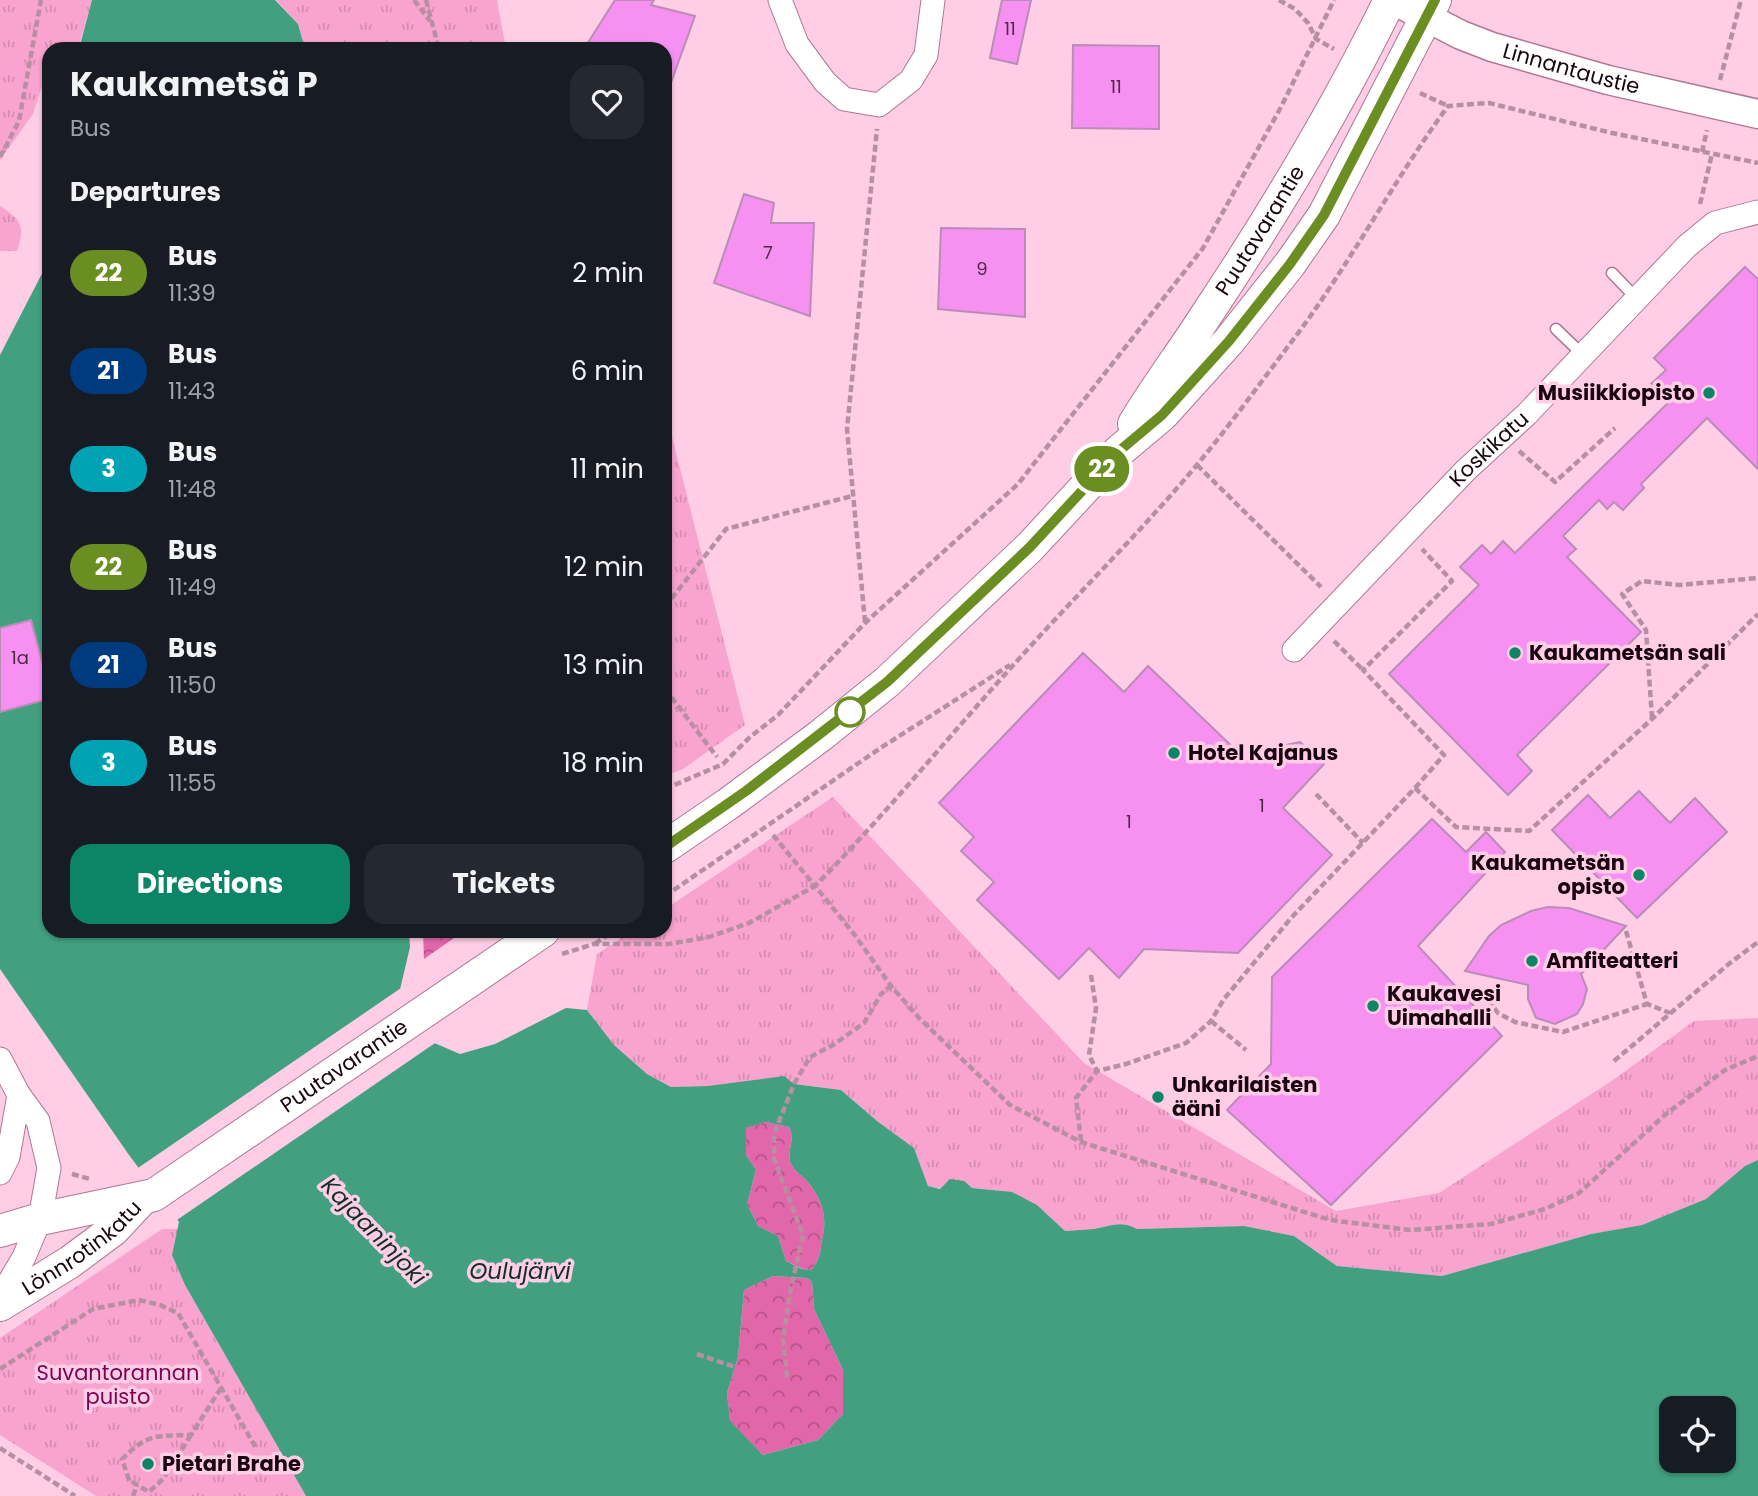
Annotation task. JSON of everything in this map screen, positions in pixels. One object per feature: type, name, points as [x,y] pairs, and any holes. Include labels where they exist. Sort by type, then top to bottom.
[{"type":"main road","name":"Puutavarantie","points":[[1118,452],[1147,402],[1205,317],[1287,187],[1342,96],[1392,0]]},
{"type":"main road","name":"Puutavarantie","points":[[672,842],[810,744],[887,682],[1030,547],[1118,452],[1162,415],[1229,341],[1290,264],[1324,215],[1431,9]]},
{"type":"main road","name":"Puutavarantie","points":[[149,1196],[509,955],[550,944]]},
{"type":"main road","name":"Lönnrotinkatu","points":[[0,1231],[40,1219],[149,1196]]},
{"type":"main road","name":"Lönnrotinkatu","points":[[0,1305],[70,1262],[113,1230],[149,1196]]},
{"type":"street","points":[[780,0],[797,44],[825,82],[844,99],[879,105],[911,80],[926,55],[933,0]]},
{"type":"street","name":"Linnantaustie","points":[[1392,0],[1431,9],[1492,47],[1608,80],[1758,114]]},
{"type":"street","name":"Koskikatu","points":[[1294,650],[1466,470],[1583,355],[1687,246],[1715,223],[1758,212]]},
{"type":"street","points":[[0,1059],[19,1095],[38,1121],[49,1168],[40,1219],[24,1257],[0,1298]]},
{"type":"street","points":[[0,1173],[8,1157],[19,1095]]},
{"type":"lane","points":[[1612,273],[1637,299]]},
{"type":"lane","points":[[1556,329],[1583,355]]},
{"type":"path","points":[[0,157],[19,121],[41,0]]},
{"type":"path","points":[[414,0],[433,24]]},
{"type":"path","points":[[426,0],[437,42]]},
{"type":"path","points":[[672,786],[723,764],[778,715],[866,623],[1018,484],[1203,248],[1281,107],[1334,0]]},
{"type":"path","points":[[550,944],[669,944],[709,937],[749,923],[815,886],[863,837],[1017,660],[1196,465],[1298,333],[1448,106],[1489,103],[1612,134],[1758,163]]},
{"type":"path","points":[[866,623],[847,429],[879,105]]},
{"type":"path","points":[[1502,437],[1555,482],[1615,428]]},
{"type":"path","points":[[1196,465],[1338,604]]},
{"type":"path","points":[[672,598],[726,529],[853,496]]},
{"type":"path","points":[[1363,670],[1452,581],[1406,533]]},
{"type":"path","points":[[1652,719],[1646,630],[1622,594],[1642,581],[1679,585],[1758,578]]},
{"type":"path","points":[[1415,788],[1456,827],[1529,831],[1652,719],[1758,614]]},
{"type":"path","points":[[1081,1142],[1076,1098],[1097,1071],[1186,1043],[1211,1021],[1224,999],[1291,918],[1444,755],[1319,624]]},
{"type":"path","points":[[672,891],[879,749],[1017,660]]},
{"type":"path","points":[[672,698],[718,757]]},
{"type":"path","points":[[1316,794],[1363,843]]},
{"type":"path","points":[[773,835],[854,934],[891,986],[920,1019],[1010,1105],[1081,1142],[1330,1220],[1410,1230],[1491,1224],[1545,1209],[1578,1193],[1666,1114],[1725,1070],[1758,1056]]},
{"type":"path","points":[[1626,931],[1647,1004]]},
{"type":"path","points":[[594,944],[603,938]]},
{"type":"path","points":[[1614,1061],[1758,942]]},
{"type":"path","points":[[1091,975],[1096,1008],[1089,1055],[1097,1071]]},
{"type":"path","points":[[787,1377],[783,1339],[803,1235],[774,1158],[774,1134],[794,1084],[810,1057],[864,1023],[881,994],[891,986]]},
{"type":"path","points":[[1488,1000],[1498,1013],[1515,1021],[1563,1032],[1647,1004],[1671,1013]]},
{"type":"path","points":[[1211,1021],[1246,1050]]},
{"type":"path","points":[[0,1368],[93,1309],[139,1300],[160,1305],[178,1313],[256,1448]]},
{"type":"path","points":[[697,1354],[735,1367]]},
{"type":"path","points":[[191,1435],[157,1436],[139,1442],[122,1459],[129,1480],[149,1492],[163,1479],[221,1388]]},
{"type":"path","points":[[0,1448],[75,1496]]},
{"type":"path","points":[[133,1496],[137,1485]]},
{"type":"green space","points":[[0,0],[92,0],[80,42],[42,42],[42,86],[33,114],[0,160]]},
{"type":"green space","points":[[276,0],[497,0],[505,42],[303,42],[298,24]]},
{"type":"green space","points":[[0,206],[20,224],[21,235],[17,251],[0,251]]},
{"type":"green space","points":[[672,437],[745,725],[683,769],[672,773]]},
{"type":"green space","points":[[833,797],[1084,1063],[1336,1211],[1439,1193],[1613,1080],[1694,1021],[1758,1018],[1758,1160],[1745,1166],[1706,1199],[1642,1225],[1591,1234],[1442,1276],[1337,1266],[1294,1236],[1244,1226],[1137,1229],[1121,1224],[1065,1231],[1043,1211],[1014,1194],[988,1189],[928,1186],[914,1148],[841,1090],[794,1084],[671,1087],[647,1074],[614,1045],[587,1010],[597,954],[621,938],[672,938],[672,904]]},
{"type":"green space","points":[[423,938],[454,938],[424,959]]},
{"type":"green space","points":[[766,1122],[789,1127],[792,1136],[791,1164],[812,1187],[820,1201],[824,1232],[820,1252],[811,1270],[786,1261],[778,1236],[758,1226],[747,1204],[756,1170],[746,1155],[745,1128]]},
{"type":"green space","name":"Suvantorannan puisto","points":[[162,1229],[178,1229],[172,1255],[185,1285],[306,1496],[96,1496],[0,1435],[0,1338]]},
{"type":"green space","points":[[773,1276],[807,1278],[812,1282],[814,1309],[843,1370],[843,1414],[818,1440],[763,1455],[730,1422],[727,1393],[738,1357],[744,1290]]},
{"type":"water","points":[[92,0],[275,0],[298,24],[303,42],[81,42]]},
{"type":"water","name":"Oulujärvi","points":[[42,274],[42,938],[409,938],[410,947],[398,998],[411,1033],[460,1054],[495,1044],[566,1008],[587,1010],[614,1045],[647,1074],[671,1087],[708,1086],[784,1076],[794,1084],[841,1090],[914,1148],[928,1186],[940,1189],[950,1179],[964,1181],[972,1188],[1012,1192],[1037,1205],[1065,1231],[1121,1224],[1137,1229],[1244,1226],[1294,1236],[1337,1266],[1442,1276],[1591,1234],[1642,1225],[1706,1199],[1745,1166],[1758,1160],[1758,1496],[306,1496],[185,1285],[172,1255],[179,1222],[129,1155],[0,969],[0,355]],"holes":[[[766,1122],[789,1127],[791,1164],[812,1187],[824,1216],[820,1252],[811,1270],[802,1269],[786,1261],[778,1236],[758,1226],[747,1204],[756,1170],[746,1155],[746,1128]],[[773,1276],[807,1278],[812,1282],[814,1309],[843,1370],[843,1414],[818,1440],[763,1455],[730,1421],[727,1393],[738,1357],[744,1290]]]},
{"type":"pier","points":[[404,986],[401,998],[414,1031],[438,1041],[174,1222],[135,1170]]},
{"type":"building","points":[[615,0],[654,0],[651,5],[695,16],[672,80],[672,42],[588,42]]},
{"type":"building","points":[[1002,0],[1031,0],[1017,64],[990,58]]},
{"type":"building","points":[[1073,45],[1159,46],[1159,129],[1072,128]]},
{"type":"building","points":[[744,194],[774,203],[771,223],[814,223],[810,316],[714,283]]},
{"type":"building","points":[[941,228],[1025,229],[1025,317],[938,309]]},
{"type":"building","name":"Kaukametsän sali","points":[[1745,267],[1758,279],[1758,469],[1707,418],[1641,484],[1644,488],[1623,510],[1614,502],[1607,509],[1599,500],[1563,536],[1576,549],[1567,557],[1641,632],[1517,755],[1532,771],[1508,795],[1389,674],[1479,585],[1460,567],[1482,545],[1491,554],[1503,541],[1515,553],[1669,402],[1651,384],[1666,370],[1654,358]]},
{"type":"building","points":[[31,620],[42,662],[42,701],[0,712],[0,628]]},
{"type":"building","points":[[1083,653],[1124,692],[1148,666],[1241,755],[1300,742],[1324,764],[1283,808],[1332,855],[1238,953],[1144,949],[1119,978],[1089,948],[1059,979],[977,900],[994,882],[961,851],[974,837],[939,803]]},
{"type":"building","name":"Kaukametsän opisto","points":[[1639,791],[1670,823],[1695,798],[1727,832],[1637,918],[1552,830],[1588,795],[1610,818]]},
{"type":"building","name":"Kaukavesi Uimahalli","points":[[1432,819],[1466,852],[1486,832],[1505,852],[1418,946],[1502,1036],[1331,1205],[1227,1110],[1271,1064],[1272,977]]},
{"type":"building","name":"Amfiteatteri","points":[[1548,907],[1569,908],[1626,926],[1581,974],[1587,989],[1577,1014],[1555,1024],[1536,1018],[1528,999],[1528,985],[1465,971],[1489,936],[1501,925],[1531,911]]},
{"type":"bus line","name":"22","points":[[672,842],[820,736],[887,682],[1030,547],[1118,452],[1162,415],[1229,341],[1290,264],[1324,215],[1435,0]]},
{"type":"place","name":"Musiikkiopisto","points":[[1709,393]]},
{"type":"place","name":"Kaukametsän sali","points":[[1515,653]]},
{"type":"place","name":"Hotel Kajanus","points":[[1174,753]]},
{"type":"place","name":"Kaukametsän opisto","points":[[1639,875]]},
{"type":"place","name":"Amfiteatteri","points":[[1532,961]]},
{"type":"place","name":"Kaukavesi Uimahalli","points":[[1373,1006]]},
{"type":"place","name":"Unkarilaisten ääni","points":[[1158,1097]]},
{"type":"place","name":"Pietari Brahe","points":[[148,1464]]},
{"type":"water label","name":"Kajaaninjoki","points":[[374,1231]]}]
